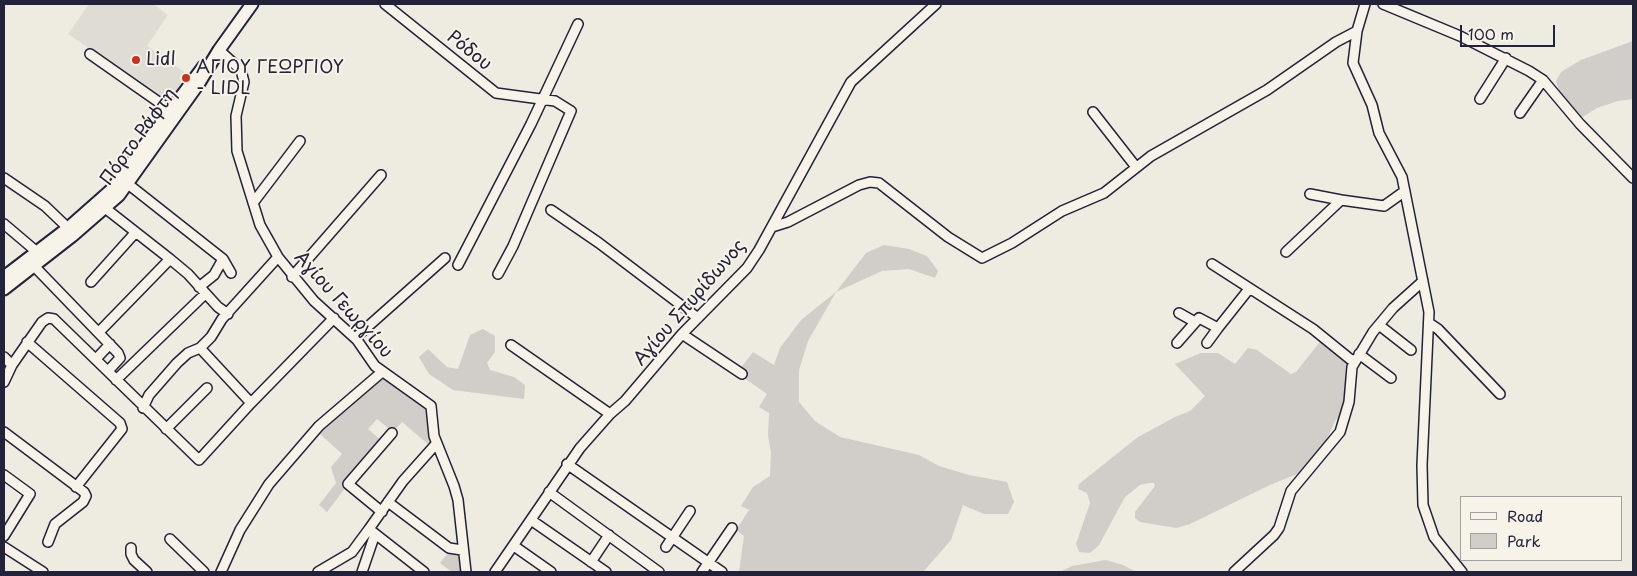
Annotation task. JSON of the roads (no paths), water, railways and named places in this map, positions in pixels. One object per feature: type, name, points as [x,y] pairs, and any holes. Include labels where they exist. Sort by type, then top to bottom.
[{"type":"main road","name":"Πόρτο Ράφτη","points":[[5,273],[37,252],[68,228],[116,184],[193,78],[218,50],[252,4]]},
{"type":"main road","name":"Πόρτο Ράφτη","points":[[4,289],[106,208],[128,184],[199,83],[218,50]]},
{"type":"street","name":"Ρόδου","points":[[385,4],[496,93],[543,99],[566,107],[571,111],[513,246],[498,274]]},
{"type":"street","name":"Αγίου Σπυρίδωνος","points":[[495,572],[567,464],[610,414],[631,395],[682,334],[747,268],[772,227],[851,82],[936,4]]},
{"type":"street","points":[[1365,4],[1357,31],[1353,63],[1372,105],[1379,134],[1402,177],[1423,281],[1429,323],[1422,465],[1423,505],[1426,519],[1434,537],[1462,572]]},
{"type":"street","points":[[1383,4],[1425,20],[1506,58],[1543,80],[1580,124],[1633,178]]},
{"type":"street","points":[[458,265],[543,99],[578,24]]},
{"type":"street","points":[[772,227],[788,222],[854,187],[870,182],[879,183],[948,237],[982,258],[1012,243],[1062,211],[1104,193],[1136,167],[1172,144],[1267,90],[1336,42],[1357,31]]},
{"type":"street","name":"Αγίου Γεωργίου","points":[[218,50],[237,65],[243,76],[243,89],[236,116],[237,151],[260,225],[278,258],[292,277],[355,338],[375,366],[431,406],[436,444],[454,486],[466,572]]},
{"type":"street","points":[[90,54],[170,110]]},
{"type":"street","points":[[1480,99],[1506,58]]},
{"type":"street","points":[[1520,113],[1543,80]]},
{"type":"street","points":[[1092,112],[1136,167]]},
{"type":"street","points":[[253,203],[300,141]]},
{"type":"street","points":[[292,277],[381,175]]},
{"type":"street","points":[[4,178],[45,206],[68,228]]},
{"type":"street","points":[[128,184],[223,259],[231,273]]},
{"type":"street","points":[[1310,194],[1384,206],[1404,191]]},
{"type":"street","points":[[1286,252],[1341,200]]},
{"type":"street","points":[[106,208],[170,259],[228,314]]},
{"type":"street","points":[[551,210],[599,243],[698,318]]},
{"type":"street","points":[[4,224],[37,252]]},
{"type":"street","points":[[91,282],[135,233]]},
{"type":"street","points":[[143,408],[149,395],[176,363],[188,353],[200,348],[278,258]]},
{"type":"street","points":[[355,338],[445,258]]},
{"type":"street","points":[[100,331],[170,259]]},
{"type":"street","points":[[116,380],[202,290],[214,275],[223,259]]},
{"type":"street","points":[[1212,264],[1323,335],[1350,359],[1357,357],[1391,378]]},
{"type":"street","points":[[34,266],[100,331],[120,358],[108,371]]},
{"type":"street","points":[[1234,572],[1274,536],[1279,528],[1291,491],[1340,432],[1349,402],[1350,375],[1357,357],[1393,308],[1423,281]]},
{"type":"street","points":[[1207,343],[1249,289]]},
{"type":"street","points":[[1180,313],[1195,322]]},
{"type":"street","points":[[4,382],[12,366],[42,322],[51,318],[96,359],[143,408],[199,460],[251,403],[334,318]]},
{"type":"street","points":[[1177,343],[1195,322],[1202,318],[1218,328]]},
{"type":"street","points":[[1429,323],[1438,329],[1500,394]]},
{"type":"street","points":[[1379,325],[1411,350]]},
{"type":"street","points":[[682,334],[742,374]]},
{"type":"street","points":[[28,342],[120,423],[122,429],[76,487]]},
{"type":"street","points":[[96,359],[110,344]]},
{"type":"street","points":[[511,345],[610,414]]},
{"type":"street","points":[[200,348],[251,403]]},
{"type":"street","points":[[4,357],[12,366]]},
{"type":"street","points":[[221,572],[240,530],[269,484],[319,426],[382,372]]},
{"type":"street","points":[[166,429],[207,388]]},
{"type":"street","points":[[4,432],[84,492],[86,496],[83,502],[55,524],[48,542]]},
{"type":"street","points":[[382,512],[348,484],[392,433]]},
{"type":"street","points":[[362,572],[372,532],[382,512],[415,467],[436,444]]},
{"type":"street","points":[[567,464],[722,572]]},
{"type":"street","points":[[4,475],[30,494],[4,536]]},
{"type":"street","points":[[549,492],[659,572]]},
{"type":"street","points":[[388,502],[449,548],[462,550]]},
{"type":"street","points":[[666,547],[690,511]]},
{"type":"street","points":[[531,520],[606,572]]},
{"type":"street","points":[[702,572],[732,528]]},
{"type":"street","points":[[318,572],[352,552],[372,532]]},
{"type":"street","points":[[372,532],[424,572]]},
{"type":"street","points":[[591,562],[609,536]]},
{"type":"street","points":[[170,539],[204,572]]},
{"type":"street","points":[[514,546],[550,572]]},
{"type":"street","points":[[4,547],[43,572]]},
{"type":"street","points":[[130,548],[130,554],[134,560],[147,572]]},
{"type":"place","name":"Lidl","points":[[136,60]]},
{"type":"place","name":"ΑΓΙΟΥ ΓΕΩΡΓΙΟΥ - LIDL","points":[[186,78]]}]
